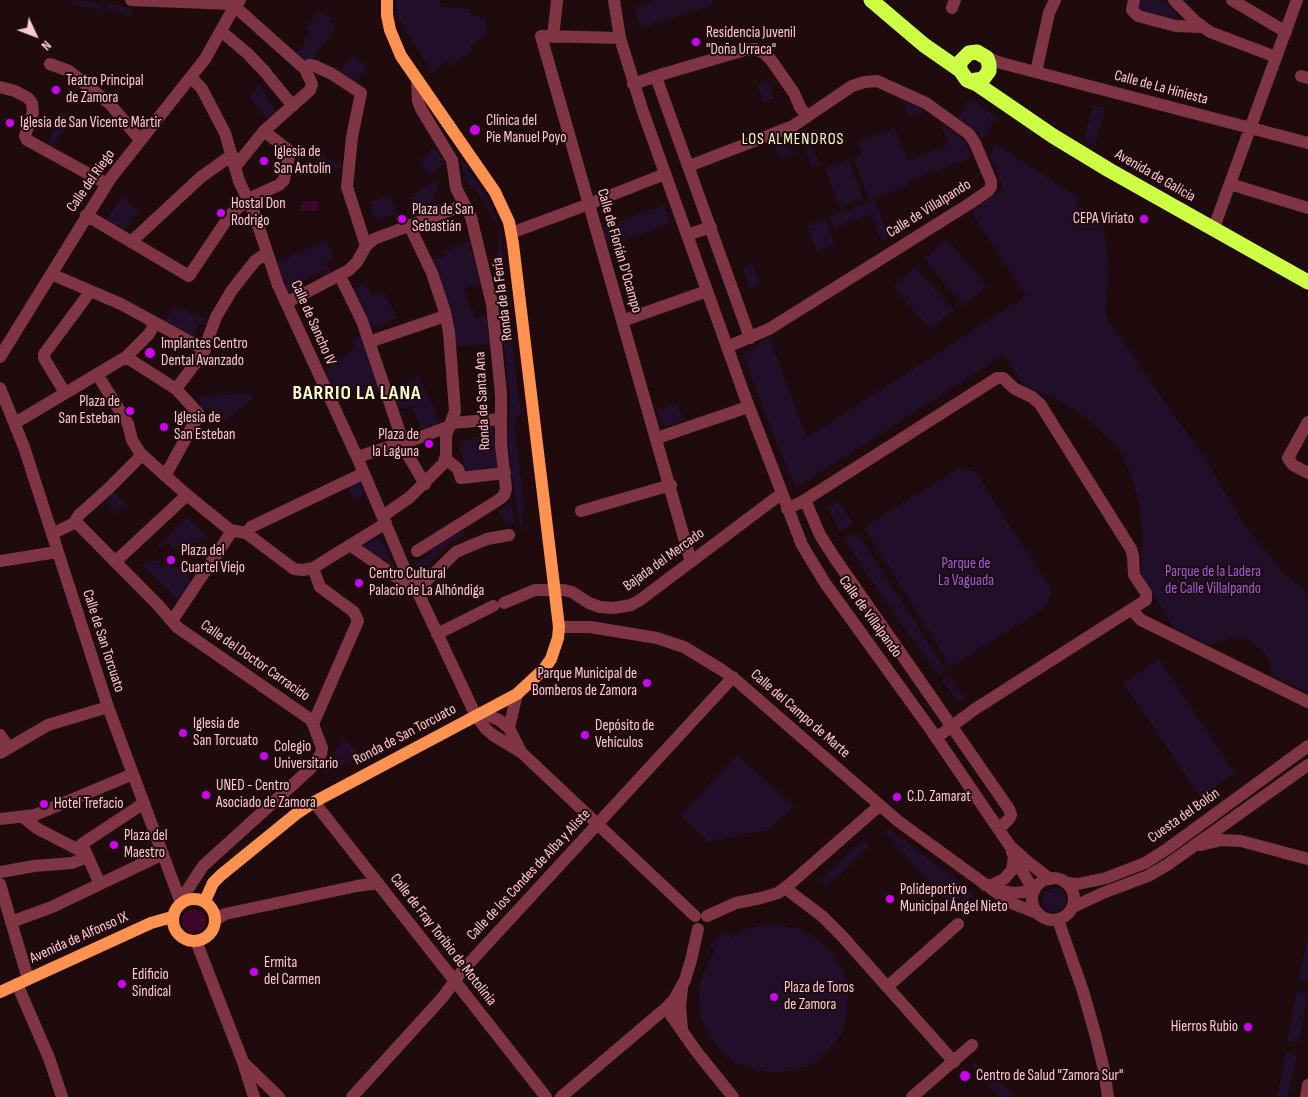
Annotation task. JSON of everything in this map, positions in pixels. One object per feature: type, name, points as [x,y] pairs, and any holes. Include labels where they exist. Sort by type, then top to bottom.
[{"type":"highway","points":[[871,0],[924,44],[960,70],[964,77],[971,81],[979,81],[987,68]]},
{"type":"highway","points":[[938,54],[950,57],[977,52],[987,68],[985,83],[989,92]]},
{"type":"highway","points":[[960,70],[960,62],[965,55]]},
{"type":"highway","name":"Avenida de Galicia","points":[[971,81],[1077,151],[1213,230],[1308,282]]},
{"type":"main road","name":"Ronda de la Feria","points":[[387,0],[389,25],[394,40],[417,80],[495,192],[506,214],[511,233],[560,627]]},
{"type":"main road","name":"Ronda de San Torcuato","points":[[205,901],[213,883],[221,874],[314,802],[517,694],[536,677],[551,659],[560,627]]},
{"type":"main road","points":[[195,899],[205,901],[212,908],[215,920],[210,934],[196,941],[183,938],[176,933],[172,925],[172,917],[176,907],[182,902],[195,899]]},
{"type":"main road","name":"Avenida de Alfonso IX","points":[[0,992],[151,923],[172,917]]},
{"type":"street","points":[[131,0],[238,3],[304,68],[312,86],[233,161],[201,177],[131,242]]},
{"type":"street","name":"Calle de Villalpando","points":[[614,0],[620,38],[633,84],[748,407],[802,545],[814,566],[999,829],[1034,891]]},
{"type":"street","points":[[1134,0],[1132,9],[1134,14],[1138,16],[1176,26],[1202,27]]},
{"type":"street","points":[[1174,0],[1202,27],[1218,36],[1276,57]]},
{"type":"street","points":[[1232,0],[1286,32]]},
{"type":"street","points":[[1213,230],[1297,0]]},
{"type":"street","name":"Calle de Florián D'Ocampo","points":[[557,1],[553,36],[541,36],[671,485],[691,562]]},
{"type":"street","points":[[1036,72],[1051,2]]},
{"type":"street","name":"Calle del Riego","points":[[0,357],[106,184],[206,57],[238,3]]},
{"type":"street","points":[[221,31],[248,54],[293,106]]},
{"type":"street","points":[[553,36],[620,38]]},
{"type":"street","points":[[633,84],[745,50],[755,49],[764,53],[771,60],[794,92],[800,107],[807,117]]},
{"type":"street","points":[[50,64],[69,71],[110,104],[140,140]]},
{"type":"street","name":"Calle de La Hiniesta","points":[[987,68],[1005,65],[1036,72],[1308,143]]},
{"type":"street","points":[[304,68],[314,66],[332,74],[361,92],[353,132],[347,181],[348,194],[366,246]]},
{"type":"street","points":[[656,76],[750,338]]},
{"type":"street","name":"Calle de Sancho IV","points":[[191,77],[202,89],[222,127],[286,303],[357,457],[404,567],[476,716],[493,735],[521,752]]},
{"type":"street","name":"Ronda de Santa Ana","points":[[417,80],[419,105],[451,156],[456,188],[471,217],[492,304],[502,394],[501,444],[506,489],[502,498],[417,551]]},
{"type":"street","name":"Calle de Villalpando","points":[[689,166],[788,129],[852,86],[865,82],[880,82],[930,105],[969,134],[991,178],[991,187],[985,194],[770,329],[727,347]]},
{"type":"street","points":[[0,87],[15,91],[28,98],[32,103],[33,112],[25,136],[27,140],[106,184]]},
{"type":"street","points":[[86,215],[189,276],[229,217],[248,199],[270,190],[284,180],[289,153],[287,148],[264,132]]},
{"type":"street","points":[[511,233],[589,205],[665,174]]},
{"type":"street","points":[[1230,184],[1308,208]]},
{"type":"street","points":[[286,303],[340,276],[356,265],[366,246],[377,237],[464,205]]},
{"type":"street","points":[[97,374],[126,421],[132,441],[142,454],[186,495],[238,532],[294,568],[304,570],[312,568],[350,545],[384,520],[425,484],[446,459],[445,443],[455,411],[449,332],[446,316],[433,276],[410,225]]},
{"type":"street","points":[[687,235],[711,226]]},
{"type":"street","points":[[176,389],[204,350],[216,317],[230,293],[252,264],[260,256],[267,253]]},
{"type":"street","points":[[50,274],[121,304],[204,350]]},
{"type":"street","points":[[340,276],[361,318],[405,443],[406,452],[425,484]]},
{"type":"street","points":[[65,393],[44,358],[44,354],[90,292]]},
{"type":"street","points":[[622,321],[707,292]]},
{"type":"street","points":[[369,342],[446,316]]},
{"type":"street","points":[[15,422],[126,357],[149,334],[155,323]]},
{"type":"street","points":[[126,357],[176,389],[198,412],[198,416],[165,476]]},
{"type":"street","points":[[787,509],[994,380],[1003,378],[1015,390],[1032,397],[1040,404],[1131,549],[1134,575],[1146,595],[1144,602],[975,709],[936,738]]},
{"type":"street","name":"Calle de San Torcuato","points":[[0,388],[15,422],[108,707],[182,902]]},
{"type":"street","points":[[657,438],[748,407]]},
{"type":"street","points":[[357,457],[405,443],[451,424],[502,419]]},
{"type":"street","points":[[1308,422],[1289,460],[1293,465],[1308,473]]},
{"type":"street","points":[[52,534],[74,523],[79,515],[142,454]]},
{"type":"street","points":[[446,459],[458,469],[462,478],[504,473]]},
{"type":"street","points":[[172,622],[238,532],[364,473]]},
{"type":"street","points":[[581,511],[671,485]]},
{"type":"street","name":"Bajada del Mercado","points":[[437,634],[534,590],[570,590],[589,603],[600,607],[628,606],[640,600],[781,494]]},
{"type":"street","points":[[115,562],[186,495]]},
{"type":"street","name":"Calle de Villalpando","points":[[804,500],[820,534],[834,556],[1010,808],[1011,815],[999,829]]},
{"type":"street","name":"Calle del Doctor Carracido","points":[[74,523],[79,525],[161,608],[177,627],[310,719],[322,750],[314,764],[205,863],[182,902]]},
{"type":"street","points":[[350,545],[415,588],[456,552],[487,538],[509,535]]},
{"type":"street","points":[[0,562],[57,552]]},
{"type":"street","points":[[312,568],[320,587],[354,612],[358,619],[356,628],[313,724]]},
{"type":"street","points":[[1132,610],[1141,620],[1308,702]]},
{"type":"street","name":"Calle del Campo de Marte","points":[[560,627],[590,627],[657,638],[684,647],[733,677],[879,806],[1014,905],[1037,913]]},
{"type":"street","name":"Calle de los Condes de Alba y Aliste","points":[[352,1097],[443,996],[454,980],[733,677]]},
{"type":"street","points":[[509,728],[517,694]]},
{"type":"street","points":[[0,735],[4,750],[48,725],[108,707]]},
{"type":"street","points":[[476,716],[490,716],[509,728],[521,752],[597,824],[701,916]]},
{"type":"street","name":"Cuesta del Bolón","points":[[1066,883],[1078,884],[1106,878],[1145,863],[1308,746]]},
{"type":"street","name":"Cuesta del Bolón","points":[[1073,907],[1148,876],[1191,849],[1308,765]]},
{"type":"street","points":[[0,820],[35,815],[133,774]]},
{"type":"street","name":"Calle de Fray Toribio de Motolinia","points":[[314,802],[546,1097]]},
{"type":"street","points":[[100,884],[82,844],[144,803]]},
{"type":"street","points":[[561,1097],[666,1008],[678,994],[691,960],[698,929],[693,923],[701,916],[736,902],[762,898],[778,893],[879,806]]},
{"type":"street","points":[[1240,814],[1236,821],[1236,833],[1238,837],[1248,843]]},
{"type":"street","points":[[23,817],[38,829],[86,853]]},
{"type":"street","points":[[1191,849],[1205,843],[1221,840],[1248,843],[1308,859]]},
{"type":"street","points":[[988,886],[1004,879],[1012,870],[1012,851]]},
{"type":"street","name":"Calle de Villalpando","points":[[1012,851],[1050,878]]},
{"type":"street","points":[[0,872],[72,863],[86,853]]},
{"type":"street","points":[[11,922],[52,907],[163,854]]},
{"type":"street","points":[[804,872],[801,884],[807,905]]},
{"type":"street","points":[[1050,878],[1059,879],[1066,883],[1074,896],[1073,907],[1068,914],[1058,920],[1045,919],[1037,913],[1032,902],[1034,891],[1040,883],[1050,878]]},
{"type":"street","points":[[215,920],[225,914],[378,883]]},
{"type":"street","points":[[0,884],[11,922],[22,982],[56,1074],[62,1097]]},
{"type":"street","name":"Calle del Campo de Marte","points":[[988,886],[1012,893],[1034,891]]},
{"type":"street","points":[[785,888],[822,916],[842,936],[954,1062]]},
{"type":"street","points":[[762,898],[784,899],[807,905]]},
{"type":"street","points":[[1058,920],[1083,991],[1104,1070],[1108,1096]]},
{"type":"street","points":[[887,987],[958,924]]},
{"type":"street","points":[[196,941],[243,1062],[254,1097]]},
{"type":"street","points":[[682,985],[680,1006],[682,1032]]},
{"type":"street","points":[[666,1008],[682,1032],[734,1097]]},
{"type":"street","points":[[912,1097],[972,1045]]},
{"type":"street","points":[[243,1062],[279,1097]]},
{"type":"street","points":[[1306,1097],[1308,1085]]},
{"type":"green space","points":[[73,0],[104,3],[102,10],[70,4]]},
{"type":"green space","points":[[397,0],[440,0],[440,6],[470,9],[471,15],[486,18],[487,35],[470,48],[472,51],[451,66],[448,62],[432,72],[399,20],[396,8]]},
{"type":"green space","points":[[656,0],[712,0],[714,4],[640,28],[635,7]]},
{"type":"green space","points":[[1141,0],[1164,0],[1177,13],[1177,18],[1140,12],[1138,6]]},
{"type":"green space","points":[[108,4],[132,8],[131,15],[106,10]]},
{"type":"green space","points":[[319,11],[331,17],[329,21],[335,26],[334,30],[324,45],[322,44],[312,62],[301,61],[293,57],[305,43],[303,41],[310,33],[305,28]]},
{"type":"green space","points":[[353,55],[367,68],[354,84],[336,74]]},
{"type":"green space","points":[[768,81],[774,98],[763,102],[757,85]]},
{"type":"green space","points":[[259,85],[278,113],[269,121],[249,97]]},
{"type":"green space","points":[[970,98],[997,117],[982,139],[979,133],[958,118]]},
{"type":"green space","points":[[903,99],[915,104],[926,111],[908,118]]},
{"type":"green space","points":[[1093,105],[1106,108],[1095,146],[1084,139]]},
{"type":"green space","points":[[60,111],[76,118],[63,134],[61,133],[55,146],[49,143]]},
{"type":"green space","points":[[940,122],[965,140],[972,158],[909,181],[910,184],[869,200],[853,158],[862,154],[858,142],[894,128],[907,159],[910,160],[949,145]]},
{"type":"green space","points":[[807,131],[819,164],[812,167],[805,147]]},
{"type":"green space","points":[[774,142],[785,145],[795,153],[780,158]]},
{"type":"green space","name":"Parque de la Ladera de Calle Villalpando","points":[[996,144],[1080,198],[1076,206],[1100,217],[1104,228],[1108,264],[1106,317],[1209,465],[1245,526],[1282,571],[1308,594],[1308,693],[1270,675],[1267,657],[1259,648],[1246,640],[1233,636],[1210,645],[1174,628],[1140,574],[1143,546],[1140,507],[1131,474],[1123,457],[1111,440],[1082,415],[1054,398],[1024,386],[1003,354],[796,488],[780,453],[743,355],[769,337],[807,437],[1026,296],[971,211],[1001,190],[1002,186],[990,157]]},
{"type":"green space","points":[[435,147],[445,163],[430,176],[420,161]]},
{"type":"green space","points":[[318,152],[325,155],[325,161],[343,162],[342,169],[317,165]]},
{"type":"green space","points":[[459,156],[489,201],[500,229],[521,415],[514,420],[524,500],[522,531],[507,444],[510,397],[494,263],[499,246],[498,227],[475,189],[463,179],[467,175],[463,170]]},
{"type":"green space","points":[[849,160],[863,199],[840,208],[825,169]]},
{"type":"green space","points":[[440,180],[433,202],[416,208],[412,197],[414,197],[413,194],[421,191],[420,187]]},
{"type":"green space","points":[[390,194],[397,214],[377,221],[369,202]]},
{"type":"green space","points":[[123,195],[139,211],[124,231],[105,220]]},
{"type":"green space","points":[[875,200],[888,235],[886,239],[882,241],[871,214],[834,228],[829,217]]},
{"type":"green space","points":[[664,205],[671,224],[607,245],[602,228]]},
{"type":"green space","points":[[825,219],[835,245],[817,252],[807,226]]},
{"type":"green space","points":[[947,240],[987,286],[964,306],[924,259]]},
{"type":"green space","points":[[326,241],[333,257],[326,262],[332,276],[326,279],[322,271],[309,277],[303,281],[306,289],[289,298],[277,262]]},
{"type":"green space","points":[[469,241],[481,284],[464,289],[475,318],[488,315],[490,344],[454,347],[453,318],[431,261],[446,255],[445,251]]},
{"type":"green space","points":[[753,264],[760,286],[751,289],[743,267]]},
{"type":"green space","points":[[916,267],[954,310],[930,330],[893,286]]},
{"type":"green space","points":[[365,283],[372,296],[383,291],[397,318],[376,327],[369,325],[351,290]]},
{"type":"green space","points":[[174,306],[211,321],[209,327],[199,324],[192,339],[165,322]]},
{"type":"green space","points":[[361,335],[382,391],[367,398],[361,392],[355,394],[353,391],[335,398],[323,371],[356,348],[352,339]]},
{"type":"green space","points":[[419,376],[440,423],[421,430],[412,405],[399,410],[392,389]]},
{"type":"green space","points":[[251,393],[253,397],[226,421],[212,409],[201,410],[199,397]]},
{"type":"green space","points":[[677,403],[684,420],[664,426],[656,409]]},
{"type":"green space","points":[[487,425],[497,425],[498,472],[468,475],[460,450],[460,439],[474,440],[474,437],[487,436]]},
{"type":"green space","name":"Parque de La Vaguada","points":[[959,468],[975,471],[1051,589],[1047,606],[951,667],[864,527]]},
{"type":"green space","points":[[359,479],[365,493],[353,500],[347,485]]},
{"type":"green space","points":[[112,491],[129,506],[125,509],[123,508],[117,515],[103,499]]},
{"type":"green space","points":[[839,501],[853,525],[840,532],[828,508]]},
{"type":"green space","points":[[511,502],[514,525],[507,526],[498,510]]},
{"type":"green space","points":[[187,517],[210,539],[172,549],[170,543],[156,547]]},
{"type":"green space","points":[[465,529],[463,536],[449,543],[419,576],[415,564],[432,553],[431,550]]},
{"type":"green space","points":[[857,532],[946,670],[938,675],[867,575],[844,539]]},
{"type":"green space","points":[[377,538],[383,542],[394,569],[365,551],[363,545]]},
{"type":"green space","points":[[159,560],[161,568],[170,566],[171,569],[183,565],[191,582],[179,601],[141,564]]},
{"type":"green space","points":[[1159,659],[1235,773],[1200,797],[1123,683]]},
{"type":"green space","points":[[949,676],[964,698],[958,702],[942,680]]},
{"type":"green space","points":[[343,738],[362,755],[325,774],[323,773]]},
{"type":"green space","points":[[737,755],[795,806],[768,830],[707,841],[680,816]]},
{"type":"green space","points":[[889,829],[975,893],[963,905],[958,898],[950,905],[885,833]]},
{"type":"green space","points":[[864,839],[870,846],[826,887],[820,880]]},
{"type":"green space","points":[[1049,888],[1059,888],[1066,895],[1066,905],[1059,912],[1049,912],[1042,905],[1042,895]]},
{"type":"green space","name":"Plaza de Toros de Zamora","points":[[769,924],[797,928],[821,941],[832,952],[839,963],[846,979],[848,991],[846,1019],[842,1032],[834,1044],[817,1060],[807,1066],[783,1072],[751,1069],[737,1064],[724,1055],[708,1034],[702,1022],[699,1004],[699,990],[703,974],[715,951],[710,945],[725,931],[731,937],[748,928]]},
{"type":"green space","points":[[1308,934],[1308,982],[1299,980]]},
{"type":"green space","points":[[1297,991],[1308,993],[1299,1043],[1287,1041]]},
{"type":"green space","points":[[1286,1052],[1297,1055],[1288,1097],[1277,1097]]},
{"type":"green space","points":[[973,1061],[1012,1092],[1013,1097],[999,1097],[970,1063]]},
{"type":"shaded area","points":[[301,201],[319,201],[318,211],[300,211]]},
{"type":"shaded area","points":[[194,909],[203,912],[206,921],[203,930],[194,933],[185,930],[182,921],[185,912]]},
{"type":"place","name":"Residencia Juvenil \"Doña Urraca\"","points":[[696,42]]},
{"type":"place","name":"Teatro Principal de Zamora","points":[[56,90]]},
{"type":"place","name":"Iglesia de San Vicente Mártir","points":[[10,123]]},
{"type":"place","name":"Clínica del Pie Manuel Poyo","points":[[475,130]]},
{"type":"place","name":"Iglesia de San Antolín","points":[[264,161]]},
{"type":"place","name":"Hostal Don Rodrigo","points":[[221,213]]},
{"type":"place","name":"Plaza de San Sebastián","points":[[402,219]]},
{"type":"place","name":"CEPA Viriato","points":[[1144,219]]},
{"type":"place","name":"Implantes Centro Dental Avanzado","points":[[150,353]]},
{"type":"place","name":"Plaza de San Esteban","points":[[130,411]]},
{"type":"place","name":"Iglesia de San Esteban","points":[[164,427]]},
{"type":"place","name":"Plaza de la Laguna","points":[[429,444]]},
{"type":"place","name":"Plaza del Cuartel Viejo","points":[[171,560]]},
{"type":"place","name":"Centro Cultural Palacio de La Alhóndiga","points":[[359,583]]},
{"type":"place","name":"Parque Municipal de Bomberos de Zamora","points":[[647,683]]},
{"type":"place","name":"Iglesia de San Torcuato","points":[[183,733]]},
{"type":"place","name":"Depósito de Vehículos","points":[[585,735]]},
{"type":"place","name":"Colegio Universitario","points":[[264,756]]},
{"type":"place","name":"UNED - Centro Asociado de Zamora","points":[[206,795]]},
{"type":"place","name":"C.D. Zamarat","points":[[897,797]]},
{"type":"place","name":"Hotel Trefacio","points":[[44,804]]},
{"type":"place","name":"Plaza del Maestro","points":[[114,845]]},
{"type":"place","name":"Polideportivo Municipal Ángel Nieto","points":[[890,899]]},
{"type":"place","name":"Ermita del Carmen","points":[[254,972]]},
{"type":"place","name":"Edificio Sindical","points":[[122,984]]},
{"type":"place","name":"Plaza de Toros de Zamora","points":[[774,997]]},
{"type":"place","name":"Hierros Rubio","points":[[1248,1027]]},
{"type":"place","name":"Centro de Salud \"Zamora Sur\"","points":[[965,1076]]},
{"type":"district","name":"LOS ALMENDROS","points":[[793,140]]},
{"type":"district","name":"BARRIO LA LANA","points":[[357,394]]}]
